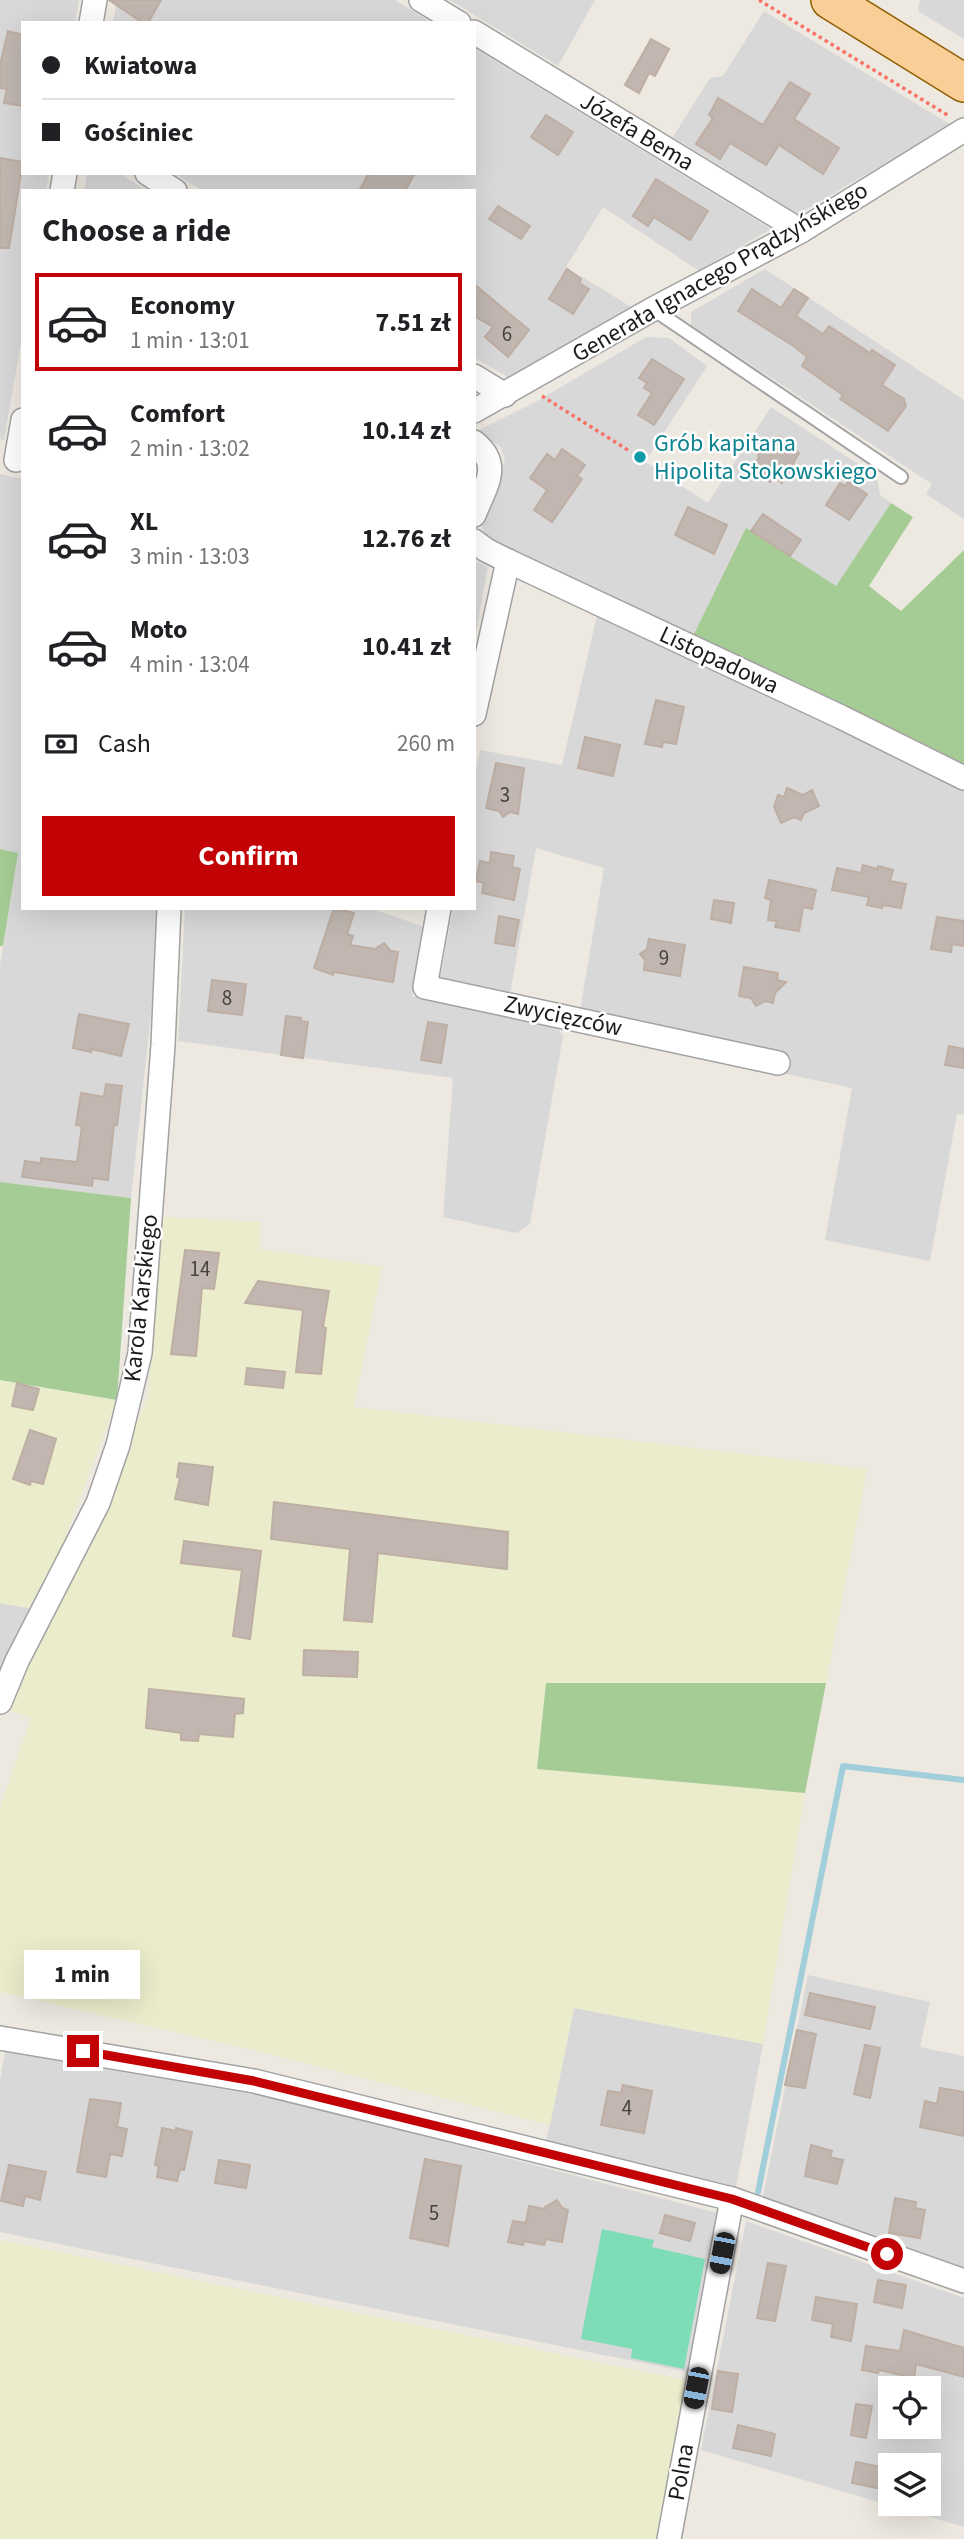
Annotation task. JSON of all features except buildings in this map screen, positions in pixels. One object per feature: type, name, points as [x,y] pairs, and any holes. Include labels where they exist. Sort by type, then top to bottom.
[{"type":"main road","points":[[830,0],[964,83]]},
{"type":"street","points":[[91,21],[95,0]]},
{"type":"street","points":[[421,0],[456,21]]},
{"type":"street","name":"Józefa Bema","points":[[476,33],[801,231]]},
{"type":"street","name":"Generała Ignacego Prądzyńskiego","points":[[476,410],[653,309],[801,231],[960,124]]},
{"type":"street","points":[[150,175],[172,189]]},
{"type":"street","points":[[476,377],[505,395]]},
{"type":"street","points":[[13,460],[21,428]]},
{"type":"street","points":[[476,444],[489,458],[491,468],[476,509]]},
{"type":"street","name":"Listopadowa","points":[[476,542],[508,561],[841,717],[964,778]]},
{"type":"street","points":[[476,705],[508,561]]},
{"type":"street","name":"Karola Karskiego","points":[[0,1702],[98,1503],[118,1445],[138,1365],[163,1045],[169,910]]},
{"type":"street","name":"Zwycięzców","points":[[439,910],[425,987],[778,1063]]},
{"type":"street","points":[[0,2038],[254,2081],[732,2199],[964,2281]]},
{"type":"street","name":"Polna","points":[[669,2539],[732,2199]]},
{"type":"lane","points":[[653,309],[901,477]]},
{"type":"path","points":[[759,0],[960,124]]},
{"type":"path","points":[[530,380],[544,400],[631,452]]},
{"type":"shaded area","points":[[0,0],[79,0],[75,21],[21,21],[21,175],[49,175],[46,189],[21,189],[21,342],[4,440],[0,439]]},
{"type":"shaded area","points":[[117,0],[395,0],[429,21],[113,21]]},
{"type":"shaded area","points":[[450,0],[595,0],[558,66]]},
{"type":"shaded area","points":[[920,0],[964,0],[964,39],[918,11]]},
{"type":"shaded area","points":[[764,11],[951,125],[798,214],[673,137],[710,78],[723,76]]},
{"type":"shaded area","points":[[476,49],[771,229],[699,271],[603,207],[566,267],[633,308],[509,378],[476,358],[476,189],[200,189],[177,175],[476,175]]},
{"type":"shaded area","points":[[87,175],[122,175],[144,189],[84,189]]},
{"type":"shaded area","points":[[765,269],[964,400],[964,519],[926,494],[932,484],[691,325],[691,312]]},
{"type":"shaded area","points":[[646,337],[669,338],[707,366],[645,462],[708,503],[771,407],[869,471],[878,482],[880,495],[891,503],[836,586],[692,638],[487,538],[482,525],[505,459],[500,446],[477,431],[539,400]]},
{"type":"shaded area","points":[[0,474],[21,479],[21,910],[157,910],[152,1005],[131,1198],[0,1182],[0,965],[18,853],[0,849]]},
{"type":"shaded area","points":[[476,562],[488,567],[476,632]]},
{"type":"shaded area","points":[[597,616],[964,790],[964,1115],[957,1114],[930,1261],[825,1240],[852,1088],[782,1073],[580,1011],[604,868],[536,848],[510,995],[440,980],[453,910],[476,910],[476,773],[480,750],[562,765]]},
{"type":"shaded area","points":[[185,910],[375,910],[425,927],[412,996],[458,1001],[554,1022],[563,1036],[530,1224],[516,1233],[443,1217],[453,1078],[178,1041]]},
{"type":"shaded area","points":[[0,1603],[29,1608],[0,1671]]},
{"type":"shaded area","points":[[808,1975],[930,2002],[920,2047],[964,2056],[964,2268],[762,2201]]},
{"type":"shaded area","points":[[574,2008],[763,2044],[735,2192],[546,2142]]},
{"type":"shaded area","points":[[5,2052],[285,2100],[718,2213],[687,2372],[0,2232],[0,2080]]},
{"type":"shaded area","points":[[746,2221],[964,2298],[964,2527],[926,2516],[941,2516],[941,2453],[878,2453],[878,2502],[701,2450]]},
{"type":"green space","points":[[891,503],[913,517],[869,586],[901,611],[964,550],[964,767],[692,638],[746,528],[836,586]]},
{"type":"green space","points":[[0,849],[18,853],[3,946],[0,946]]},
{"type":"green space","points":[[0,1182],[131,1198],[117,1400],[0,1380]]},
{"type":"green space","points":[[162,1217],[261,1222],[260,1249],[382,1267],[354,1407],[867,1469],[826,1683],[546,1683],[537,1769],[805,1793],[763,2044],[574,2008],[550,2125],[249,2049],[0,1992],[0,1808],[31,1718],[9,1710],[148,1396]]},
{"type":"green space","points":[[0,1380],[117,1400],[59,1554],[29,1608],[0,1603]]},
{"type":"green space","points":[[546,1683],[826,1683],[805,1793],[537,1769]]},
{"type":"green space","points":[[602,2229],[654,2240],[652,2247],[705,2259],[684,2369],[631,2358],[632,2349],[581,2339]]},
{"type":"green space","points":[[0,2240],[685,2380],[657,2539],[0,2539]]},
{"type":"waterway","points":[[758,2192],[843,1766],[964,1780]]},
{"type":"place","name":"Grób kapitana Hipolita Stokowskiego","points":[[640,457]]},
{"type":"route","points":[[83,2051],[254,2081],[732,2199],[887,2254]]}]
